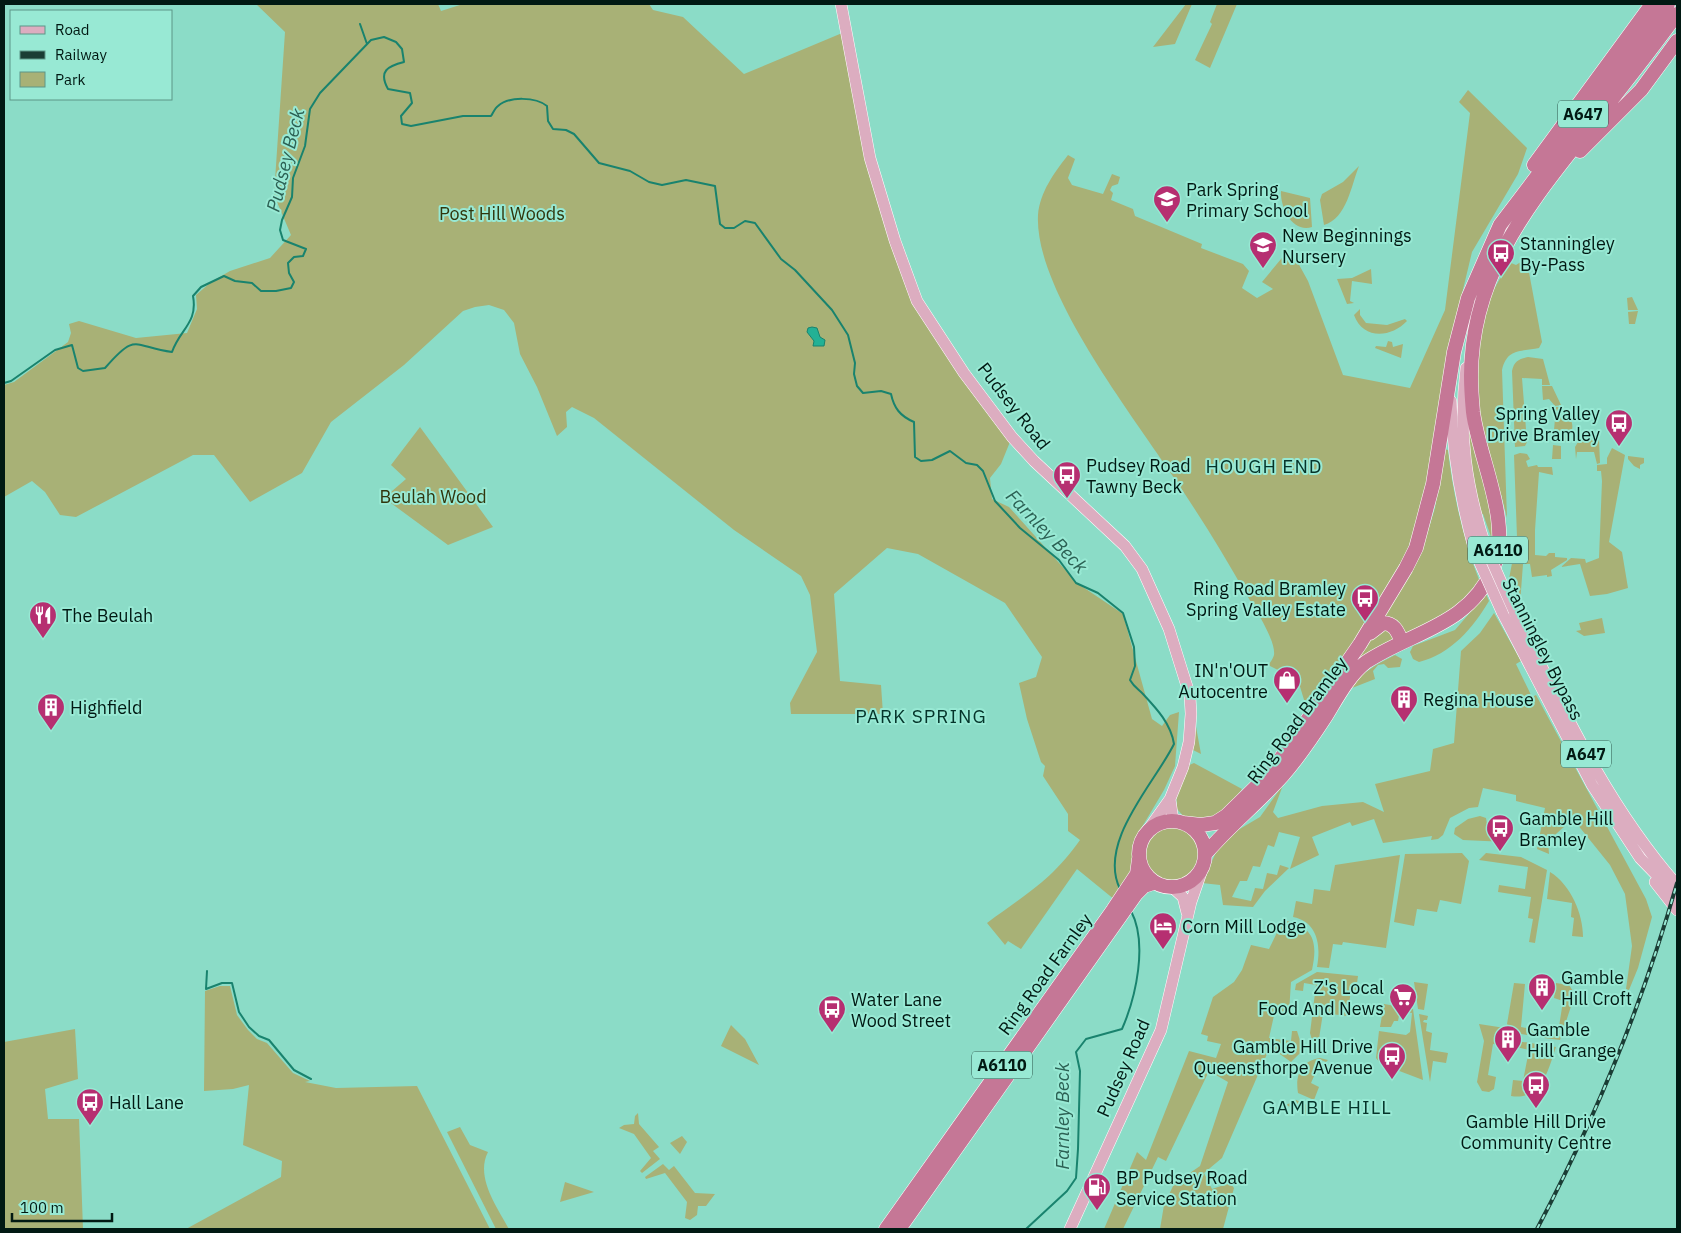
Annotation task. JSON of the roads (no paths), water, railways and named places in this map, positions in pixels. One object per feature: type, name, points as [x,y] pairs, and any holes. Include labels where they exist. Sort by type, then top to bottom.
[{"type":"highway","name":"A647","points":[[1500,225],[1542,153],[1652,4]]},
{"type":"highway","name":"Stanningley Bypass","points":[[1450,381],[1454,352],[1468,298],[1500,225],[1668,4]]},
{"type":"highway","name":"Stanningley Bypass","points":[[1473,332],[1497,259],[1544,185],[1677,14]]},
{"type":"highway","name":"A647","points":[[1544,185],[1641,90],[1677,41]]},
{"type":"highway","name":"Ring Road Bramley","points":[[1206,852],[1284,774],[1311,738],[1345,686],[1364,664],[1402,642],[1442,624],[1466,608],[1481,590],[1494,568],[1500,541],[1496,510],[1473,413],[1471,376],[1473,332]]},
{"type":"highway","name":"Ring Road Bramley","points":[[1178,822],[1202,825],[1221,820],[1272,771],[1360,644],[1416,548],[1433,484],[1450,381]]},
{"type":"highway","points":[[1360,644],[1383,623],[1394,627],[1402,642]]},
{"type":"highway","points":[[1139,859],[1144,874],[1153,882],[1172,887],[1192,882],[1201,873],[1206,852],[1203,840],[1198,832],[1178,822],[1161,822],[1148,830]]},
{"type":"highway","name":"A6110","points":[[1139,859],[1139,846],[1148,830]]},
{"type":"highway","name":"Ring Road Farnley","points":[[899,1229],[1133,889],[1139,859]]},
{"type":"highway","name":"Ring Road Farnley","points":[[1133,889],[1153,882]]},
{"type":"highway","name":"Ring Road Farnley","points":[[886,1229],[1108,927]]},
{"type":"main road","name":"Pudsey Road","points":[[841,4],[870,158],[895,241],[917,301],[964,373],[1012,437],[1034,461],[1126,546],[1142,569],[1169,629],[1188,688],[1191,714],[1186,756],[1170,798],[1148,830]]},
{"type":"main road","name":"Stanningley Bypass","points":[[1473,332],[1463,396],[1464,456],[1468,487],[1481,550]]},
{"type":"main road","name":"Stanningley Bypass","points":[[1450,381],[1452,438],[1459,488],[1481,550],[1508,612],[1592,785],[1640,858],[1677,896]]},
{"type":"main road","name":"Stanningley Bypass","points":[[1508,612],[1584,750],[1633,831],[1677,885]]},
{"type":"main road","name":"Pudsey Road","points":[[1170,798],[1178,822]]},
{"type":"main road","name":"A647","points":[[1633,831],[1677,875]]},
{"type":"main road","name":"A647","points":[[1640,858],[1657,886],[1677,910]]},
{"type":"main road","name":"Pudsey Road","points":[[1070,1229],[1160,1030],[1188,914],[1201,873]]},
{"type":"main road","points":[[1172,887],[1183,897],[1188,914]]},
{"type":"waterway","points":[[360,24],[367,44]]},
{"type":"waterway","name":"Pudsey Beck","points":[[4,383],[11,381],[55,350],[72,345],[78,368],[83,371],[105,368],[115,356],[130,345],[136,344],[172,352],[175,344],[191,320],[194,305],[193,296],[201,287],[224,276],[235,281],[252,283],[261,291],[291,288],[294,282],[289,273],[288,263],[294,257],[303,256],[306,249],[283,240],[280,230],[282,220],[292,197],[293,178],[305,146],[310,109],[320,93],[371,40],[384,37],[396,42],[402,49],[404,62],[393,65],[384,74],[388,89],[410,93],[412,103],[401,116],[402,124],[411,126],[463,116],[491,116],[498,106],[515,99],[530,99],[542,103],[547,106],[548,121],[553,129],[566,130],[574,134],[599,163],[630,171],[649,182],[662,185],[686,180],[715,186],[720,224],[725,228],[734,228],[745,221],[755,223],[781,259],[795,270],[832,310],[848,335],[855,363],[854,374],[857,386],[863,393],[881,391],[891,394],[898,411],[914,422],[915,457],[921,461],[932,460],[950,451],[966,463],[977,465],[983,471],[995,501],[1020,528],[1059,560],[1076,583],[1098,593],[1123,613],[1134,647],[1135,666],[1130,680],[1163,717],[1170,730],[1174,744],[1142,795],[1122,833],[1116,852],[1115,871],[1120,889]]},
{"type":"waterway","name":"Farnley Beck","points":[[1026,1229],[1067,1191],[1076,1178],[1080,1071],[1076,1052],[1086,1039],[1122,1029],[1132,1002],[1138,970],[1139,938],[1131,911]]},
{"type":"waterway","points":[[207,971],[206,989],[222,983],[232,983],[239,1012],[249,1027],[259,1036],[269,1040],[294,1070],[311,1079]]},
{"type":"railway","points":[[1537,1229],[1579,1145],[1616,1060],[1649,972],[1677,883]]},
{"type":"place","name":"Park Spring Primary School","points":[[1167,223]]},
{"type":"place","name":"New Beginnings Nursery","points":[[1263,269]]},
{"type":"place","name":"Stanningley By-Pass","points":[[1501,277]]},
{"type":"place","name":"Spring Valley Drive Bramley","points":[[1619,447]]},
{"type":"place","name":"Pudsey Road Tawny Beck","points":[[1067,499]]},
{"type":"place","name":"Ring Road Bramley Spring Valley Estate","points":[[1365,622]]},
{"type":"place","name":"The Beulah","points":[[43,639]]},
{"type":"place","name":"IN'n'OUT Autocentre","points":[[1287,704]]},
{"type":"place","name":"Regina House","points":[[1404,723]]},
{"type":"place","name":"Highfield","points":[[51,731]]},
{"type":"place","name":"Gamble Hill Bramley","points":[[1500,852]]},
{"type":"place","name":"Corn Mill Lodge","points":[[1163,950]]},
{"type":"place","name":"Gamble Hill Croft","points":[[1542,1011]]},
{"type":"place","name":"Z's Local Food And News","points":[[1403,1021]]},
{"type":"place","name":"Water Lane Wood Street","points":[[832,1033]]},
{"type":"place","name":"Gamble Hill Grange","points":[[1508,1063]]},
{"type":"place","name":"Gamble Hill Drive Queensthorpe Avenue","points":[[1392,1080]]},
{"type":"place","name":"Gamble Hill Drive Community Centre","points":[[1536,1109]]},
{"type":"place","name":"Hall Lane","points":[[90,1126]]},
{"type":"place","name":"BP Pudsey Road Service Station","points":[[1097,1211]]},
{"type":"district","name":"HOUGH END","points":[[1264,466]]},
{"type":"district","name":"PARK SPRING","points":[[921,716]]},
{"type":"district","name":"GAMBLE HILL","points":[[1327,1107]]},
{"type":"park label","name":"Post Hill Woods","points":[[502,213]]},
{"type":"park label","name":"Beulah Wood","points":[[433,496]]}]
